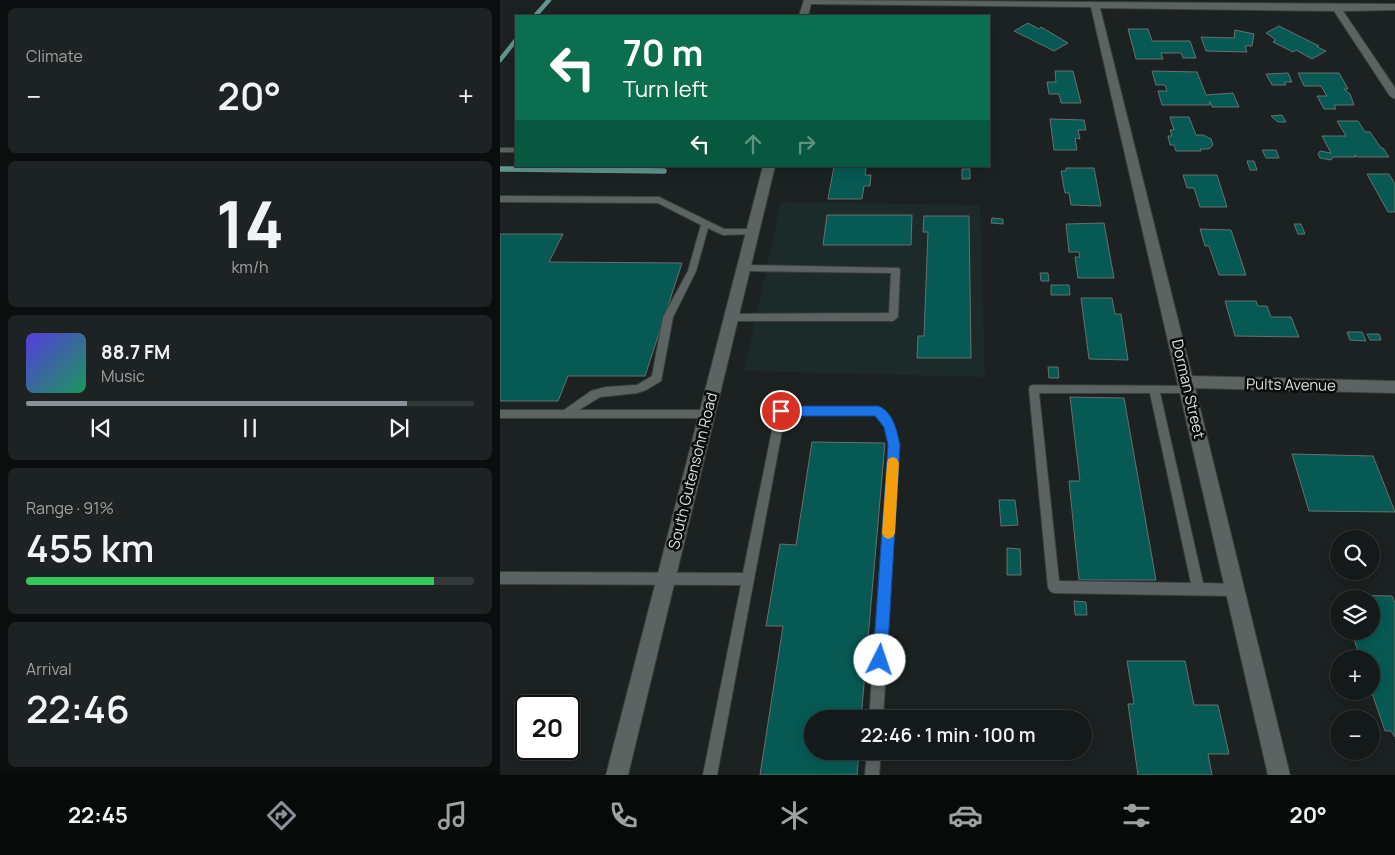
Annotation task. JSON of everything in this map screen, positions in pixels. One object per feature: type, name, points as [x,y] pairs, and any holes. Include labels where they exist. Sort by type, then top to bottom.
[{"type":"street","points":[[804,15],[808,1],[1337,8],[1395,7]]},
{"type":"street","name":"Dorman Street","points":[[1095,4],[1188,386],[1279,775]]},
{"type":"street","points":[[1337,8],[1395,96]]},
{"type":"street","name":"South Gutensohn Road","points":[[617,775],[769,167]]},
{"type":"street","name":"Pults Avenue","points":[[1188,386],[1395,387]]},
{"type":"lane","points":[[500,150],[515,150]]},
{"type":"lane","points":[[500,199],[659,200],[705,225],[723,232],[753,231]]},
{"type":"lane","points":[[566,414],[586,398],[605,391],[630,391],[644,388],[657,378],[668,317],[692,271],[705,225]]},
{"type":"lane","points":[[731,318],[893,317],[896,270],[744,268]]},
{"type":"lane","points":[[1188,386],[1154,389],[1034,388],[1054,587],[1236,590]]},
{"type":"lane","points":[[1154,389],[1198,589]]},
{"type":"lane","points":[[710,775],[781,411],[878,411],[889,424],[894,445],[877,710]]},
{"type":"lane","points":[[500,414],[707,414]]},
{"type":"lane","points":[[500,578],[748,579]]},
{"type":"lane","points":[[872,775],[873,760]]},
{"type":"shaded area","points":[[781,202],[980,205],[985,377],[744,371]]},
{"type":"building","points":[[1028,23],[1039,29],[1041,27],[1068,43],[1054,51],[1014,31]]},
{"type":"building","points":[[1279,26],[1326,51],[1312,59],[1296,50],[1293,52],[1273,42],[1276,40],[1266,33]]},
{"type":"building","points":[[1128,29],[1148,29],[1152,41],[1190,41],[1196,58],[1183,58],[1181,53],[1161,53],[1163,59],[1136,59]]},
{"type":"building","points":[[1235,30],[1254,34],[1252,46],[1245,46],[1247,52],[1206,51],[1201,37],[1234,38]]},
{"type":"building","points":[[1055,71],[1073,71],[1081,103],[1061,103],[1059,94],[1049,94],[1047,82],[1056,82]]},
{"type":"building","points":[[1152,71],[1197,72],[1206,95],[1233,93],[1239,107],[1212,107],[1210,102],[1210,105],[1162,105],[1158,91],[1167,91],[1165,85],[1156,85]]},
{"type":"building","points":[[1288,73],[1292,82],[1284,82],[1286,85],[1272,85],[1266,74]]},
{"type":"building","points":[[1298,73],[1339,73],[1348,89],[1344,89],[1350,94],[1354,105],[1334,105],[1336,109],[1324,109],[1317,96],[1327,96],[1321,86],[1304,86]]},
{"type":"building","points":[[1282,115],[1286,122],[1278,122],[1271,116]]},
{"type":"building","points":[[1170,117],[1189,117],[1196,135],[1203,135],[1211,139],[1213,145],[1209,149],[1200,149],[1201,151],[1176,151],[1174,145],[1170,145],[1168,136],[1172,136],[1170,130],[1174,130]]},
{"type":"building","points":[[1050,119],[1084,120],[1086,130],[1078,130],[1080,139],[1075,138],[1077,150],[1054,150]]},
{"type":"building","points":[[1337,121],[1358,121],[1365,132],[1370,132],[1389,157],[1358,157],[1354,155],[1356,157],[1333,157],[1331,160],[1320,158],[1318,154],[1320,151],[1331,153],[1322,136],[1346,136]]},
{"type":"building","points":[[1262,150],[1276,150],[1279,158],[1266,158]]},
{"type":"building","points":[[1247,161],[1254,161],[1257,170],[1250,170]]},
{"type":"building","points":[[834,167],[866,167],[865,175],[871,175],[870,186],[864,186],[862,199],[828,199]]},
{"type":"building","points":[[1066,168],[1094,168],[1101,206],[1071,205],[1069,193],[1065,193],[1061,171],[1066,171]]},
{"type":"building","points":[[962,169],[970,169],[970,179],[962,179]]},
{"type":"building","points":[[1367,174],[1389,174],[1395,184],[1395,212],[1388,212]]},
{"type":"building","points":[[1183,175],[1217,175],[1227,207],[1200,207],[1194,188],[1187,188]]},
{"type":"building","points":[[827,215],[912,215],[911,245],[823,245]]},
{"type":"building","points":[[924,216],[969,216],[971,358],[917,358],[918,336],[924,336],[928,232],[923,232]]},
{"type":"building","points":[[992,218],[1003,219],[1003,224],[991,223]]},
{"type":"building","points":[[1104,223],[1114,278],[1078,278],[1075,257],[1080,257],[1079,252],[1069,252],[1066,224]]},
{"type":"building","points":[[1294,224],[1301,224],[1305,234],[1298,234]]},
{"type":"building","points":[[1200,229],[1231,230],[1246,275],[1219,275],[1209,246],[1205,246]]},
{"type":"building","points":[[500,234],[563,234],[549,262],[682,263],[645,376],[568,376],[558,401],[500,401]]},
{"type":"building","points":[[1040,273],[1048,273],[1049,281],[1041,281]]},
{"type":"building","points":[[1051,285],[1069,285],[1070,295],[1051,295]]},
{"type":"building","points":[[1081,298],[1112,298],[1115,314],[1121,314],[1128,360],[1089,359]]},
{"type":"building","points":[[1225,301],[1256,301],[1258,306],[1267,306],[1271,317],[1291,317],[1299,337],[1235,336]]},
{"type":"building","points":[[1347,332],[1362,332],[1366,341],[1350,340]]},
{"type":"building","points":[[1367,334],[1379,334],[1381,340],[1370,340]]},
{"type":"building","points":[[1048,367],[1058,367],[1059,378],[1049,378]]},
{"type":"building","points":[[1070,397],[1124,398],[1156,580],[1079,580],[1069,481],[1080,481]]},
{"type":"building","points":[[812,442],[885,443],[862,710],[804,710],[804,760],[858,760],[857,775],[760,775],[783,626],[766,626],[780,544],[796,545]]},
{"type":"building","points":[[1292,454],[1373,456],[1395,512],[1309,511]]},
{"type":"building","points":[[999,500],[1015,500],[1018,525],[1001,526]]},
{"type":"building","points":[[1007,548],[1020,549],[1021,575],[1007,575]]},
{"type":"building","points":[[1380,596],[1392,596],[1395,603],[1395,737],[1391,731],[1385,731],[1380,710],[1378,710],[1374,700],[1380,700],[1380,650],[1358,650],[1354,640],[1380,640]]},
{"type":"building","points":[[1074,601],[1086,602],[1087,615],[1075,615]]},
{"type":"building","points":[[1127,661],[1185,661],[1194,705],[1218,705],[1229,754],[1208,754],[1212,775],[1138,775],[1128,704],[1134,704]]},
{"type":"waterway","points":[[536,15],[549,0]]},
{"type":"waterway","points":[[500,60],[515,41]]},
{"type":"waterway","points":[[500,169],[664,171]]},
{"type":"slow traffic","points":[[888,533],[893,463]]},
{"type":"route","points":[[781,411],[878,411],[889,424],[894,445],[880,660]]}]
